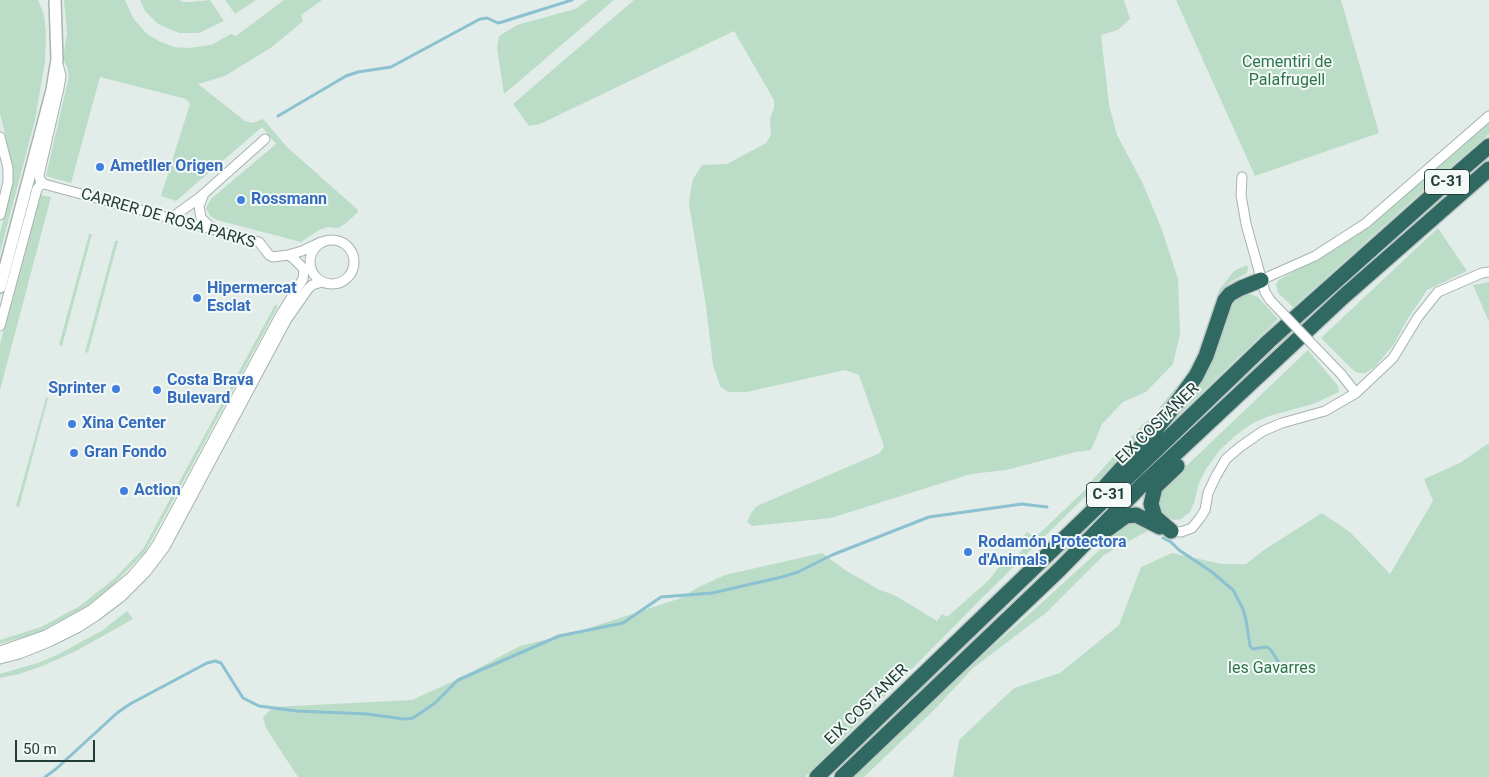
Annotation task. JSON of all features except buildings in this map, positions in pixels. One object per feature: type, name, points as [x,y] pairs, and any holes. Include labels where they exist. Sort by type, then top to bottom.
[{"type":"highway","name":"EIX COSTANER","points":[[817,777],[1269,341],[1489,146]]},
{"type":"highway","name":"EIX COSTANER","points":[[842,777],[1059,570],[1142,484],[1343,297],[1489,169]]},
{"type":"highway","points":[[1171,530],[1155,518],[1153,513],[1151,504],[1155,487],[1413,236]]},
{"type":"highway","points":[[1009,592],[1149,438],[1178,401],[1196,376],[1206,356],[1225,300],[1230,294],[1261,280]]},
{"type":"highway","points":[[1059,570],[1126,516],[1136,515],[1156,526],[1171,530]]},
{"type":"street","points":[[46,0],[55,18]]},
{"type":"street","points":[[0,287],[52,90],[58,37],[55,0]]},
{"type":"street","points":[[0,326],[37,189],[40,185],[44,184],[40,180],[39,175],[61,76],[57,59]]},
{"type":"street","points":[[1261,280],[1315,256],[1366,224],[1489,116]]},
{"type":"street","points":[[0,137],[8,168],[8,182],[0,215]]},
{"type":"street","points":[[169,218],[199,198],[265,139]]},
{"type":"street","points":[[1242,178],[1241,195],[1246,224],[1265,292],[1270,300],[1341,374],[1356,393]]},
{"type":"street","name":"CARRER DE ROSA PARKS","points":[[44,184],[259,242],[269,255],[273,257],[288,255]]},
{"type":"street","points":[[196,225],[190,217],[190,212],[199,198]]},
{"type":"street","points":[[199,198],[201,218],[216,230]]},
{"type":"street","points":[[341,241],[351,250],[354,264],[349,276],[344,281],[331,284],[322,282],[288,255],[321,242],[341,241]]},
{"type":"street","points":[[314,275],[309,265],[312,253],[321,242]]},
{"type":"street","points":[[0,651],[46,635],[75,620],[116,591],[140,567],[158,542],[275,324],[303,279],[304,269]]},
{"type":"street","points":[[1171,530],[1181,532],[1192,528],[1204,510],[1208,493],[1226,459],[1240,447],[1263,431],[1282,423],[1325,411],[1356,393],[1393,358],[1418,317],[1438,292],[1482,273],[1489,272]]},
{"type":"street","points":[[0,659],[49,642],[79,627],[121,597],[146,572],[165,547],[287,319],[305,292],[312,286],[322,282]]},
{"type":"green space","points":[[0,0],[38,0],[44,15],[46,32],[45,62],[35,120],[0,253],[0,233],[13,179],[13,168],[0,113]]},
{"type":"green space","points":[[64,0],[125,0],[133,18],[147,34],[173,47],[188,48],[211,45],[231,34],[236,36],[284,0],[322,0],[301,15],[303,21],[272,47],[225,76],[198,84],[245,121],[253,123],[263,119],[287,147],[357,209],[358,212],[338,228],[328,227],[319,230],[301,242],[217,220],[210,216],[206,208],[211,199],[276,144],[262,127],[176,201],[161,196],[190,104],[186,99],[100,77],[71,183],[46,176],[69,76],[63,58],[67,34]]},
{"type":"green space","points":[[140,0],[179,0],[191,2],[210,0],[224,21],[199,33],[179,33],[158,24],[145,11]]},
{"type":"green space","points":[[225,0],[254,0],[255,1],[235,14]]},
{"type":"green space","points":[[588,0],[614,0],[504,94],[497,48],[499,36],[517,25],[575,9]]},
{"type":"green space","points":[[634,0],[1124,0],[1130,19],[1118,30],[1101,35],[1109,105],[1117,135],[1143,184],[1162,230],[1178,279],[1180,334],[1173,364],[1146,392],[1123,402],[1102,424],[1091,450],[1006,470],[971,474],[831,518],[752,526],[747,522],[757,506],[880,453],[884,446],[859,375],[845,370],[747,392],[728,392],[720,386],[713,365],[706,306],[689,204],[691,189],[693,179],[702,165],[727,164],[766,143],[771,135],[770,119],[774,108],[774,100],[734,31],[540,124],[529,126],[513,104]]},
{"type":"green space","name":"Cementiri de Palafrugell","points":[[1176,0],[1341,0],[1379,133],[1255,176]]},
{"type":"green space","points":[[1489,121],[1489,134],[1293,307],[1278,293],[1276,284],[1279,280],[1352,238],[1378,218]]},
{"type":"green space","points":[[40,195],[51,197],[0,390],[0,344]]},
{"type":"green space","points":[[1438,228],[1467,271],[1427,290],[1394,344],[1375,367],[1365,373],[1354,371],[1321,338]]},
{"type":"green space","points":[[89,234],[92,234],[62,346],[59,345]]},
{"type":"green space","points":[[115,241],[118,241],[88,353],[85,352]]},
{"type":"green space","points":[[1247,265],[1247,273],[1229,283],[1218,297],[1212,320],[1197,362],[1160,411],[1159,408],[1184,378],[1195,361],[1207,333],[1219,290],[1234,271]]},
{"type":"green space","points":[[1489,282],[1489,322],[1473,285]]},
{"type":"green space","points":[[1245,293],[1258,297],[1278,319],[1153,440],[1231,302]]},
{"type":"green space","points":[[275,305],[278,306],[145,552],[113,585],[86,607],[39,632],[0,644],[0,640],[41,627],[80,606],[115,578],[143,549]]},
{"type":"green space","points":[[1308,350],[1338,386],[1339,392],[1313,404],[1269,416],[1253,423],[1236,435],[1219,451],[1206,469],[1199,483],[1190,512],[1181,519],[1174,520],[1164,515],[1159,510],[1157,495],[1161,490]]},
{"type":"green space","points":[[46,398],[48,398],[19,507],[16,506]]},
{"type":"green space","points":[[1149,420],[1151,423],[1147,429],[1094,485],[1086,487],[1143,424]]},
{"type":"green space","name":"les Gavarres","points":[[1489,443],[1489,777],[953,777],[959,740],[1014,688],[1060,673],[1119,625],[1141,567],[1172,553],[1222,564],[1246,564],[1264,550],[1322,513],[1350,532],[1390,574],[1433,501],[1424,479],[1460,463]]},
{"type":"green space","points":[[1094,488],[805,777],[298,777],[266,728],[263,717],[273,707],[412,700],[458,679],[520,646],[580,631],[678,599],[725,575],[822,553],[845,570],[878,589],[896,596],[937,621],[942,614],[947,617],[989,580],[1006,558],[1011,562],[1023,549],[1017,544],[1027,532],[1032,535],[1040,533],[1086,489]]},
{"type":"green space","points":[[1131,521],[1151,529],[1104,555],[1047,612],[973,668],[935,709],[864,777],[854,777],[978,659],[1106,544],[1104,542]]},
{"type":"green space","points":[[127,611],[133,619],[78,650],[45,665],[0,678],[0,674],[38,663],[59,654],[103,630]]},
{"type":"waterway","points":[[278,116],[346,76],[358,72],[391,67],[480,19],[487,18],[498,23],[572,0]]},
{"type":"waterway","points":[[45,777],[117,713],[130,704],[207,663],[215,661],[221,663],[243,698],[259,706],[297,711],[367,714],[404,719],[413,718],[435,703],[458,680],[559,636],[623,623],[661,597],[712,593],[782,577],[929,517],[1022,504],[1047,507]]},
{"type":"waterway","points":[[1163,538],[1212,572],[1233,590],[1243,609],[1250,646],[1253,649],[1266,647],[1270,649],[1280,664]]},
{"type":"place","name":"Ametller Origen","points":[[100,167]]},
{"type":"place","name":"Rossmann","points":[[241,200]]},
{"type":"place","name":"Hipermercat Esclat","points":[[197,298]]},
{"type":"place","name":"Sprinter","points":[[116,389]]},
{"type":"place","name":"Costa Brava Bulevard","points":[[157,390]]},
{"type":"place","name":"Xina Center","points":[[72,424]]},
{"type":"place","name":"Gran Fondo","points":[[74,453]]},
{"type":"place","name":"Action","points":[[124,491]]},
{"type":"place","name":"Rodamón Protectora d'Animals","points":[[968,552]]}]
